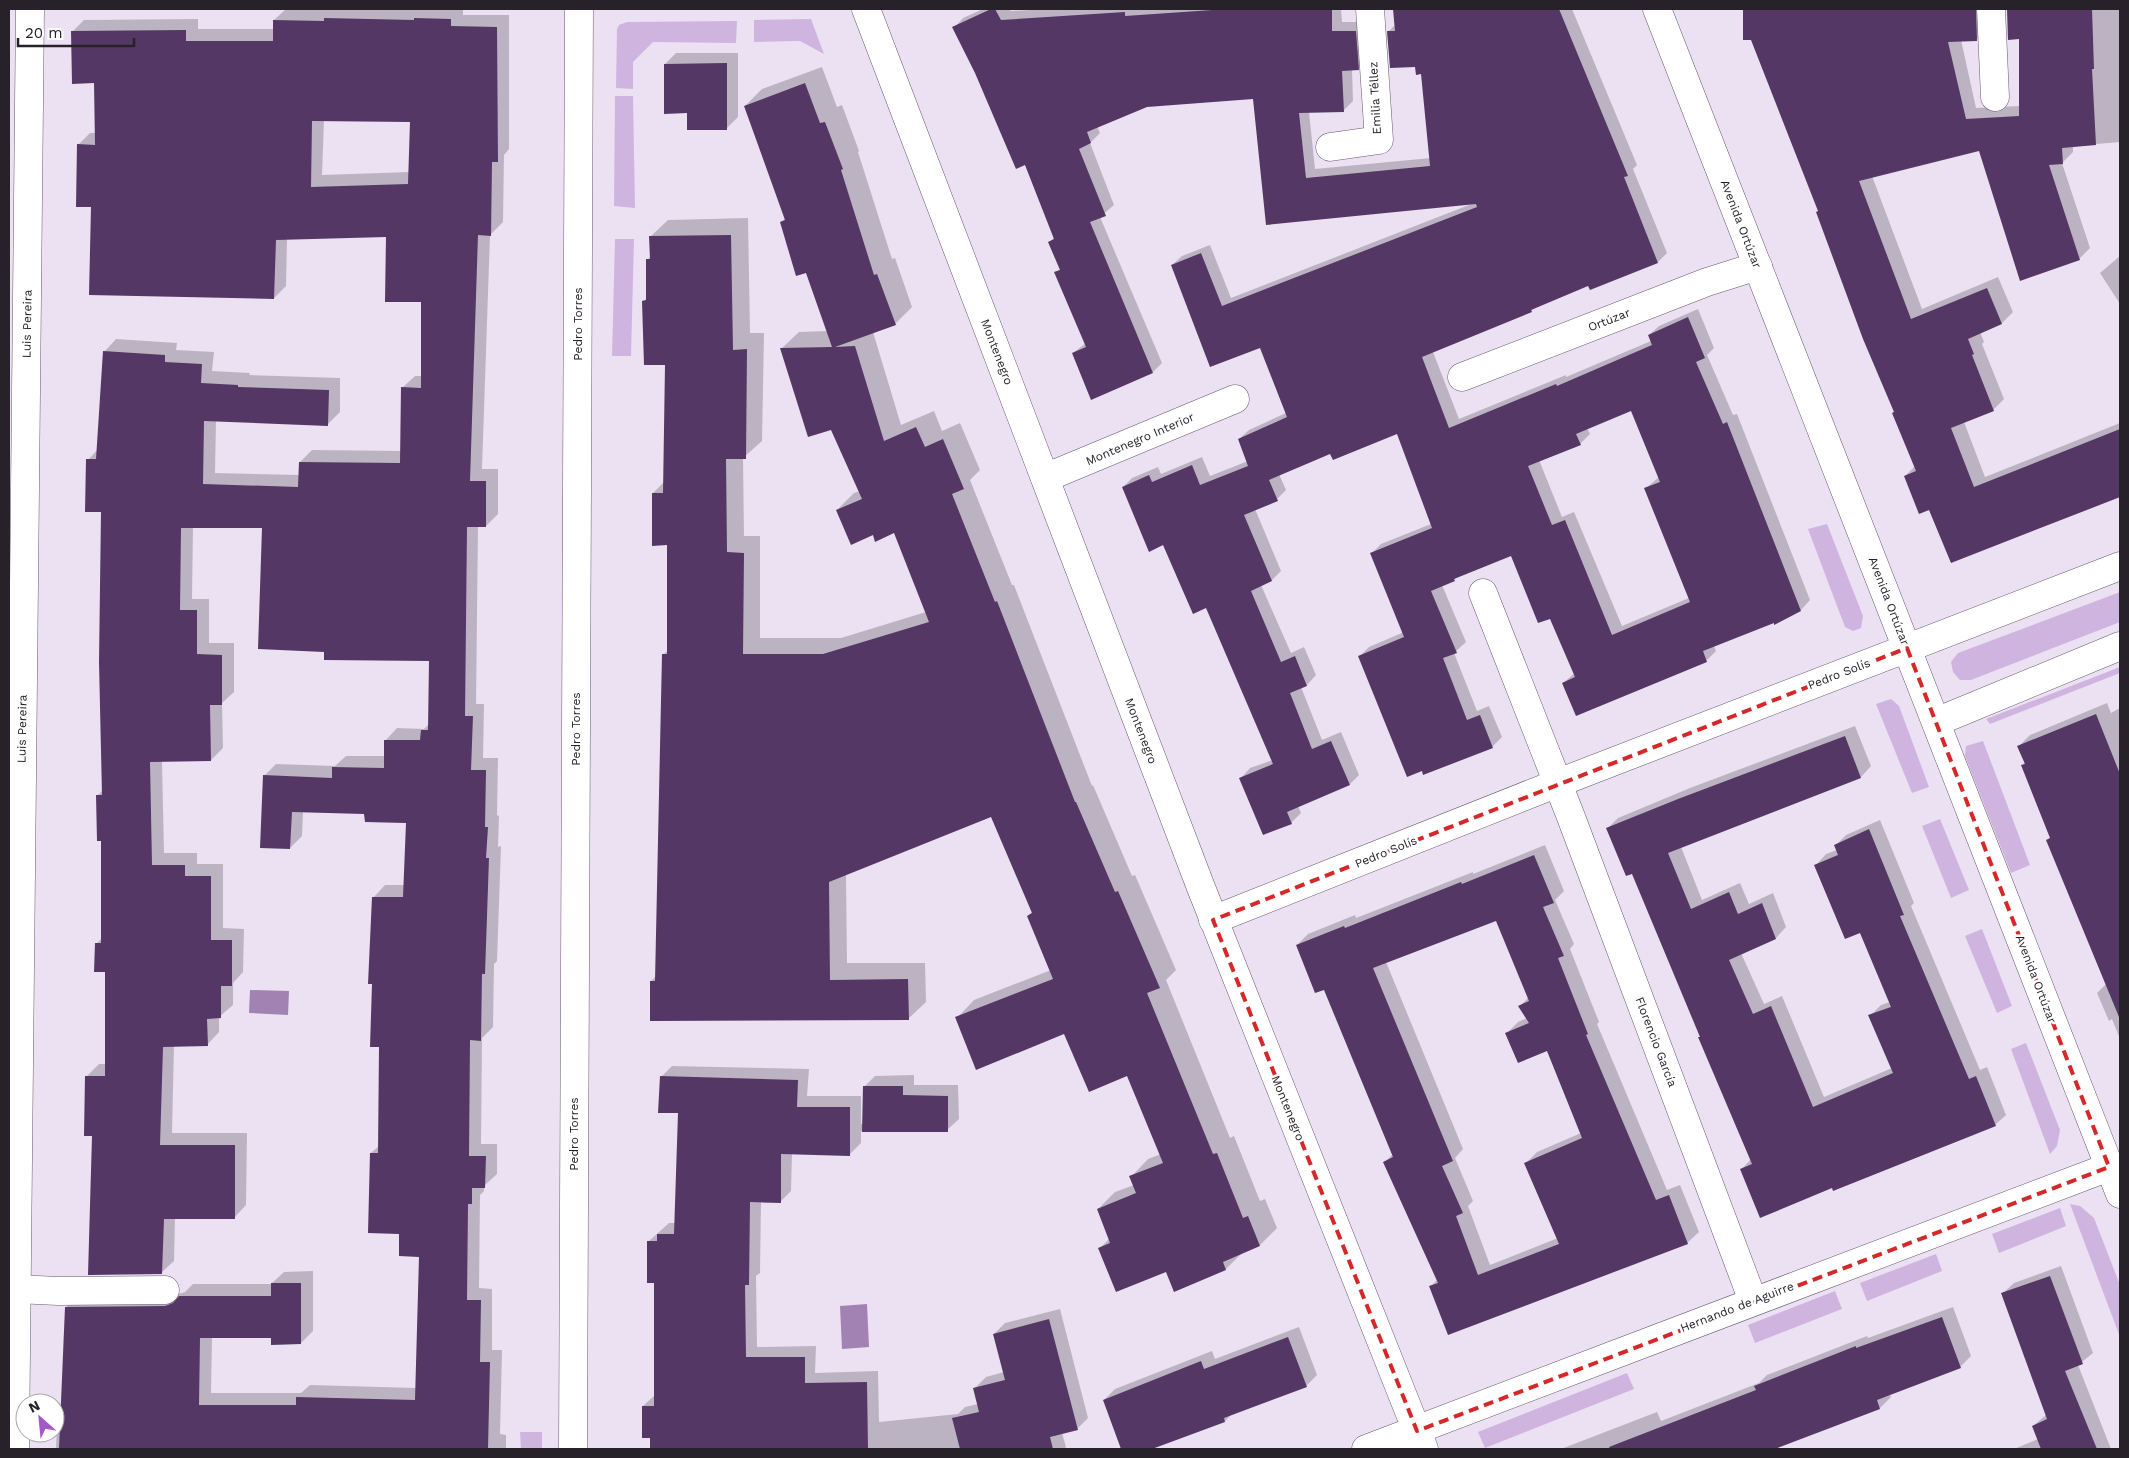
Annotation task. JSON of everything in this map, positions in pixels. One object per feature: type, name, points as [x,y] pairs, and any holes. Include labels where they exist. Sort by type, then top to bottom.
[{"type":"street","name":"Luis Pereira","points":[[15,1449],[30,9]]},
{"type":"street","name":"Pedro Torres","points":[[573,1449],[579,9]]},
{"type":"street","name":"Montenegro","points":[[866,9],[1213,920],[1420,1440]]},
{"type":"street","name":"Emilia Téllez","points":[[1330,147],[1379,140],[1370,9]]},
{"type":"street","name":"Avenida Ortúzar","points":[[1657,9],[2120,1194]]},
{"type":"street","points":[[1991,9],[1995,97]]},
{"type":"street","name":"Ortúzar","points":[[1462,377],[1707,282],[1758,266]]},
{"type":"street","name":"Montenegro Interior","points":[[1045,478],[1234,399]]},
{"type":"street","name":"Pedro Solís","points":[[1213,920],[1558,783],[2120,566]]},
{"type":"street","points":[[1484,593],[1558,783]]},
{"type":"street","points":[[1936,722],[2120,646]]},
{"type":"street","name":"Florencio García","points":[[1558,783],[1753,1301]]},
{"type":"street","name":"Hernando de Aguirre","points":[[1366,1449],[1420,1440],[1753,1301],[2109,1167]]},
{"type":"street","points":[[16,1289],[58,1291],[165,1290]]},
{"type":"highlighted area","points":[[1907,648],[2109,1167],[1417,1431],[1213,920]]},
{"type":"shaded area","points":[[811,19],[824,54],[800,41],[754,42],[754,20]]},
{"type":"shaded area","points":[[737,21],[736,43],[653,42],[633,62],[633,89],[616,88],[617,29],[619,25],[627,22]]},
{"type":"shaded area","points":[[615,96],[633,96],[635,208],[614,206]]},
{"type":"shaded area","points":[[615,239],[634,239],[631,356],[612,356]]},
{"type":"shaded area","points":[[1827,524],[1863,616],[1861,628],[1853,631],[1845,627],[1808,529]]},
{"type":"shaded area","points":[[2120,592],[2120,622],[1971,680],[1960,680],[1953,672],[1951,662],[1958,653]]},
{"type":"shaded area","points":[[2120,667],[2120,673],[1990,724],[1986,719]]},
{"type":"shaded area","points":[[1891,699],[1899,706],[1929,787],[1912,793],[1876,704]]},
{"type":"shaded area","points":[[1983,741],[2030,865],[2011,873],[1965,756],[1966,746]]},
{"type":"shaded area","points":[[1940,819],[1969,890],[1951,898],[1922,826]]},
{"type":"shaded area","points":[[1982,929],[2012,1006],[1997,1013],[1965,936]]},
{"type":"shaded area","points":[[250,990],[289,991],[288,1015],[249,1013]]},
{"type":"shaded area","points":[[2026,1043],[2060,1130],[2057,1146],[2050,1154],[2011,1049]]},
{"type":"shaded area","points":[[2070,1204],[2080,1206],[2094,1218],[2120,1285],[2120,1337]]},
{"type":"shaded area","points":[[2060,1208],[2066,1226],[1999,1253],[1992,1234]]},
{"type":"shaded area","points":[[1936,1254],[1942,1271],[1867,1301],[1860,1283]]},
{"type":"shaded area","points":[[1835,1291],[1842,1309],[1755,1343],[1748,1325]]},
{"type":"shaded area","points":[[867,1304],[869,1347],[842,1349],[840,1306]]},
{"type":"shaded area","points":[[1627,1373],[1634,1389],[1485,1448],[1478,1432]]},
{"type":"shaded area","points":[[520,1432],[542,1432],[542,1449],[521,1449]]},
{"type":"building","points":[[991,9],[995,9],[1001,20],[1125,12],[1125,16],[1227,9],[1332,9],[1332,31],[1356,31],[1359,70],[1342,71],[1344,112],[1299,113],[1306,178],[1430,166],[1421,74],[1416,75],[1415,67],[1390,68],[1387,31],[1395,31],[1393,9],[1559,9],[1628,176],[1624,177],[1658,263],[1590,290],[1588,286],[1531,310],[1532,312],[1422,357],[1449,428],[1556,384],[1557,386],[1652,345],[1648,335],[1688,317],[1705,358],[1696,362],[1723,424],[1727,422],[1801,611],[1774,625],[1774,623],[1703,651],[1707,662],[1576,716],[1562,683],[1575,677],[1550,619],[1538,623],[1511,556],[1454,579],[1455,581],[1431,591],[1457,653],[1443,658],[1467,720],[1480,715],[1493,748],[1423,775],[1422,771],[1407,777],[1358,656],[1404,637],[1370,553],[1432,528],[1397,434],[1333,460],[1330,454],[1269,480],[1278,501],[1244,515],[1272,581],[1251,591],[1281,662],[1295,656],[1307,686],[1290,693],[1312,749],[1331,741],[1350,785],[1287,812],[1292,824],[1263,835],[1239,778],[1273,764],[1206,608],[1193,614],[1163,545],[1149,552],[1122,487],[1149,475],[1152,482],[1192,465],[1200,485],[1248,466],[1238,439],[1287,417],[1260,348],[1210,367],[1171,265],[1201,253],[1222,306],[1477,207],[1476,204],[1266,225],[1253,99],[1147,107],[1087,132],[1091,143],[1079,149],[1106,216],[1090,222],[1153,373],[1091,400],[1072,353],[1086,347],[1054,272],[1060,270],[1048,242],[1054,239],[1025,165],[1016,169],[975,73],[952,27]],"holes":[[[1631,411],[1660,482],[1644,488],[1690,602],[1612,635],[1565,520],[1552,525],[1528,466],[1581,445],[1576,434]]]},
{"type":"building","points":[[1743,9],[1976,9],[1977,41],[1948,42],[1966,119],[2019,116],[2019,39],[2008,40],[2007,9],[2092,9],[2094,69],[2092,69],[2096,145],[2062,148],[2063,164],[2049,165],[2080,260],[2020,281],[1979,151],[1859,181],[1911,319],[1987,288],[2002,324],[1968,339],[1974,354],[1972,355],[1994,411],[1951,428],[1974,487],[2120,429],[2120,497],[1951,563],[1929,510],[1919,514],[1904,476],[1916,471],[1892,413],[1894,412],[1863,339],[1816,212],[1818,211],[1751,40],[1743,40]]},
{"type":"building","points":[[324,18],[451,19],[451,26],[497,27],[498,162],[492,162],[491,236],[478,235],[470,481],[486,481],[486,527],[467,527],[465,716],[473,716],[471,770],[486,770],[485,827],[488,827],[486,858],[489,858],[485,974],[482,974],[481,1041],[470,1040],[469,1156],[486,1156],[485,1188],[472,1188],[472,1204],[468,1204],[467,1300],[481,1300],[480,1362],[490,1362],[488,1449],[59,1449],[59,1443],[65,1443],[65,1393],[61,1393],[65,1307],[165,1306],[173,1303],[179,1296],[271,1296],[271,1283],[301,1283],[301,1344],[271,1345],[271,1338],[200,1338],[199,1405],[296,1405],[296,1397],[415,1400],[419,1257],[399,1256],[399,1234],[368,1233],[370,1153],[378,1153],[379,1047],[370,1047],[372,984],[368,984],[372,897],[403,897],[406,823],[365,822],[364,814],[292,812],[290,849],[260,848],[263,775],[332,778],[332,767],[384,768],[384,740],[420,740],[421,730],[428,730],[429,661],[324,660],[324,652],[258,649],[262,528],[181,528],[180,610],[197,610],[197,654],[222,655],[222,705],[210,705],[211,761],[150,762],[152,865],[185,865],[185,876],[211,876],[211,940],[232,940],[232,986],[221,986],[221,1018],[207,1019],[208,1046],[163,1047],[160,1145],[235,1145],[235,1219],[164,1219],[162,1274],[88,1275],[92,1136],[84,1136],[85,1076],[105,1076],[105,972],[94,972],[95,943],[101,943],[101,841],[97,841],[96,795],[102,795],[99,662],[101,512],[85,512],[86,459],[96,459],[103,351],[165,355],[165,362],[202,364],[201,383],[238,385],[238,387],[329,390],[328,426],[204,421],[203,484],[298,487],[299,462],[400,463],[401,387],[421,388],[421,302],[385,302],[386,237],[276,240],[274,299],[89,295],[91,207],[76,207],[77,144],[95,145],[94,83],[72,84],[71,31],[186,30],[186,41],[273,41],[273,20],[324,21]],"holes":[[[312,121],[410,122],[408,184],[311,187]]]},
{"type":"building","points":[[727,63],[727,130],[687,130],[687,113],[664,114],[664,64]]},
{"type":"building","points":[[805,83],[820,123],[825,122],[843,169],[841,170],[874,275],[877,274],[896,325],[835,347],[855,346],[884,441],[916,427],[925,447],[943,439],[964,489],[952,494],[995,602],[997,601],[1075,802],[1115,892],[1118,891],[1160,988],[1147,993],[1213,1154],[1217,1153],[1243,1218],[1248,1216],[1260,1246],[1223,1262],[1226,1270],[1174,1292],[1166,1272],[1116,1292],[1098,1248],[1110,1243],[1097,1209],[1136,1193],[1129,1176],[1163,1163],[1127,1076],[1089,1092],[1064,1034],[976,1070],[955,1017],[1053,979],[1027,916],[1032,913],[991,817],[829,882],[830,980],[908,979],[909,1020],[650,1021],[650,981],[655,981],[662,654],[667,654],[667,545],[652,546],[652,493],[663,493],[665,365],[644,365],[642,301],[646,300],[646,259],[650,259],[649,236],[731,235],[733,350],[747,349],[746,459],[726,459],[727,552],[744,553],[743,654],[823,654],[929,622],[894,533],[875,542],[873,535],[851,545],[836,510],[862,499],[831,430],[808,437],[780,348],[832,347],[806,273],[796,276],[780,222],[785,220],[744,106]]},
{"type":"building","points":[[2096,714],[2120,774],[2119,1017],[2046,840],[2050,838],[2021,765],[2025,764],[2017,746]]},
{"type":"building","points":[[1845,736],[1861,778],[1668,853],[1691,909],[1729,892],[1738,914],[1762,903],[1776,939],[1729,960],[1753,1014],[1771,1006],[1813,1107],[1893,1073],[1868,1015],[1891,1007],[1860,933],[1845,939],[1814,865],[1838,855],[1834,845],[1869,829],[1904,915],[1900,916],[1969,1079],[1976,1076],[1996,1126],[1833,1191],[1832,1188],[1760,1218],[1740,1169],[1752,1164],[1632,874],[1626,876],[1606,828]]},
{"type":"building","points":[[1534,855],[1554,903],[1543,907],[1564,956],[1558,958],[1588,1034],[1586,1035],[1656,1200],[1669,1195],[1688,1244],[1448,1335],[1429,1286],[1438,1283],[1383,1162],[1393,1157],[1324,990],[1315,993],[1296,945],[1344,926],[1345,928],[1461,882],[1462,884]],"holes":[[[1496,921],[1529,1001],[1518,1006],[1529,1023],[1505,1033],[1518,1063],[1547,1051],[1582,1138],[1524,1163],[1559,1244],[1478,1275],[1456,1216],[1463,1213],[1442,1166],[1453,1161],[1373,968]]]},
{"type":"building","points":[[660,1076],[798,1080],[797,1107],[850,1107],[850,1156],[781,1154],[781,1203],[750,1202],[749,1285],[745,1285],[746,1357],[805,1357],[805,1383],[867,1382],[868,1449],[650,1449],[650,1438],[642,1438],[642,1406],[654,1406],[654,1283],[647,1283],[647,1241],[657,1241],[657,1234],[674,1234],[678,1113],[658,1113]]},
{"type":"building","points":[[863,1086],[903,1086],[903,1095],[948,1096],[948,1132],[862,1132]]},
{"type":"building","points":[[2050,1276],[2083,1364],[2065,1371],[2097,1449],[2041,1449],[2032,1426],[2047,1419],[2001,1293]]},
{"type":"building","points":[[1942,1317],[1961,1368],[1877,1400],[1880,1409],[1775,1449],[1610,1449],[1609,1447],[1756,1390],[1754,1386],[1856,1346],[1856,1348]]},
{"type":"building","points":[[1049,1319],[1078,1430],[1050,1437],[1053,1449],[960,1449],[952,1418],[979,1412],[973,1388],[1005,1380],[993,1334]]},
{"type":"building","points":[[1288,1337],[1307,1387],[1224,1418],[1225,1422],[1152,1449],[1121,1449],[1103,1400],[1201,1361],[1204,1369]]}]
